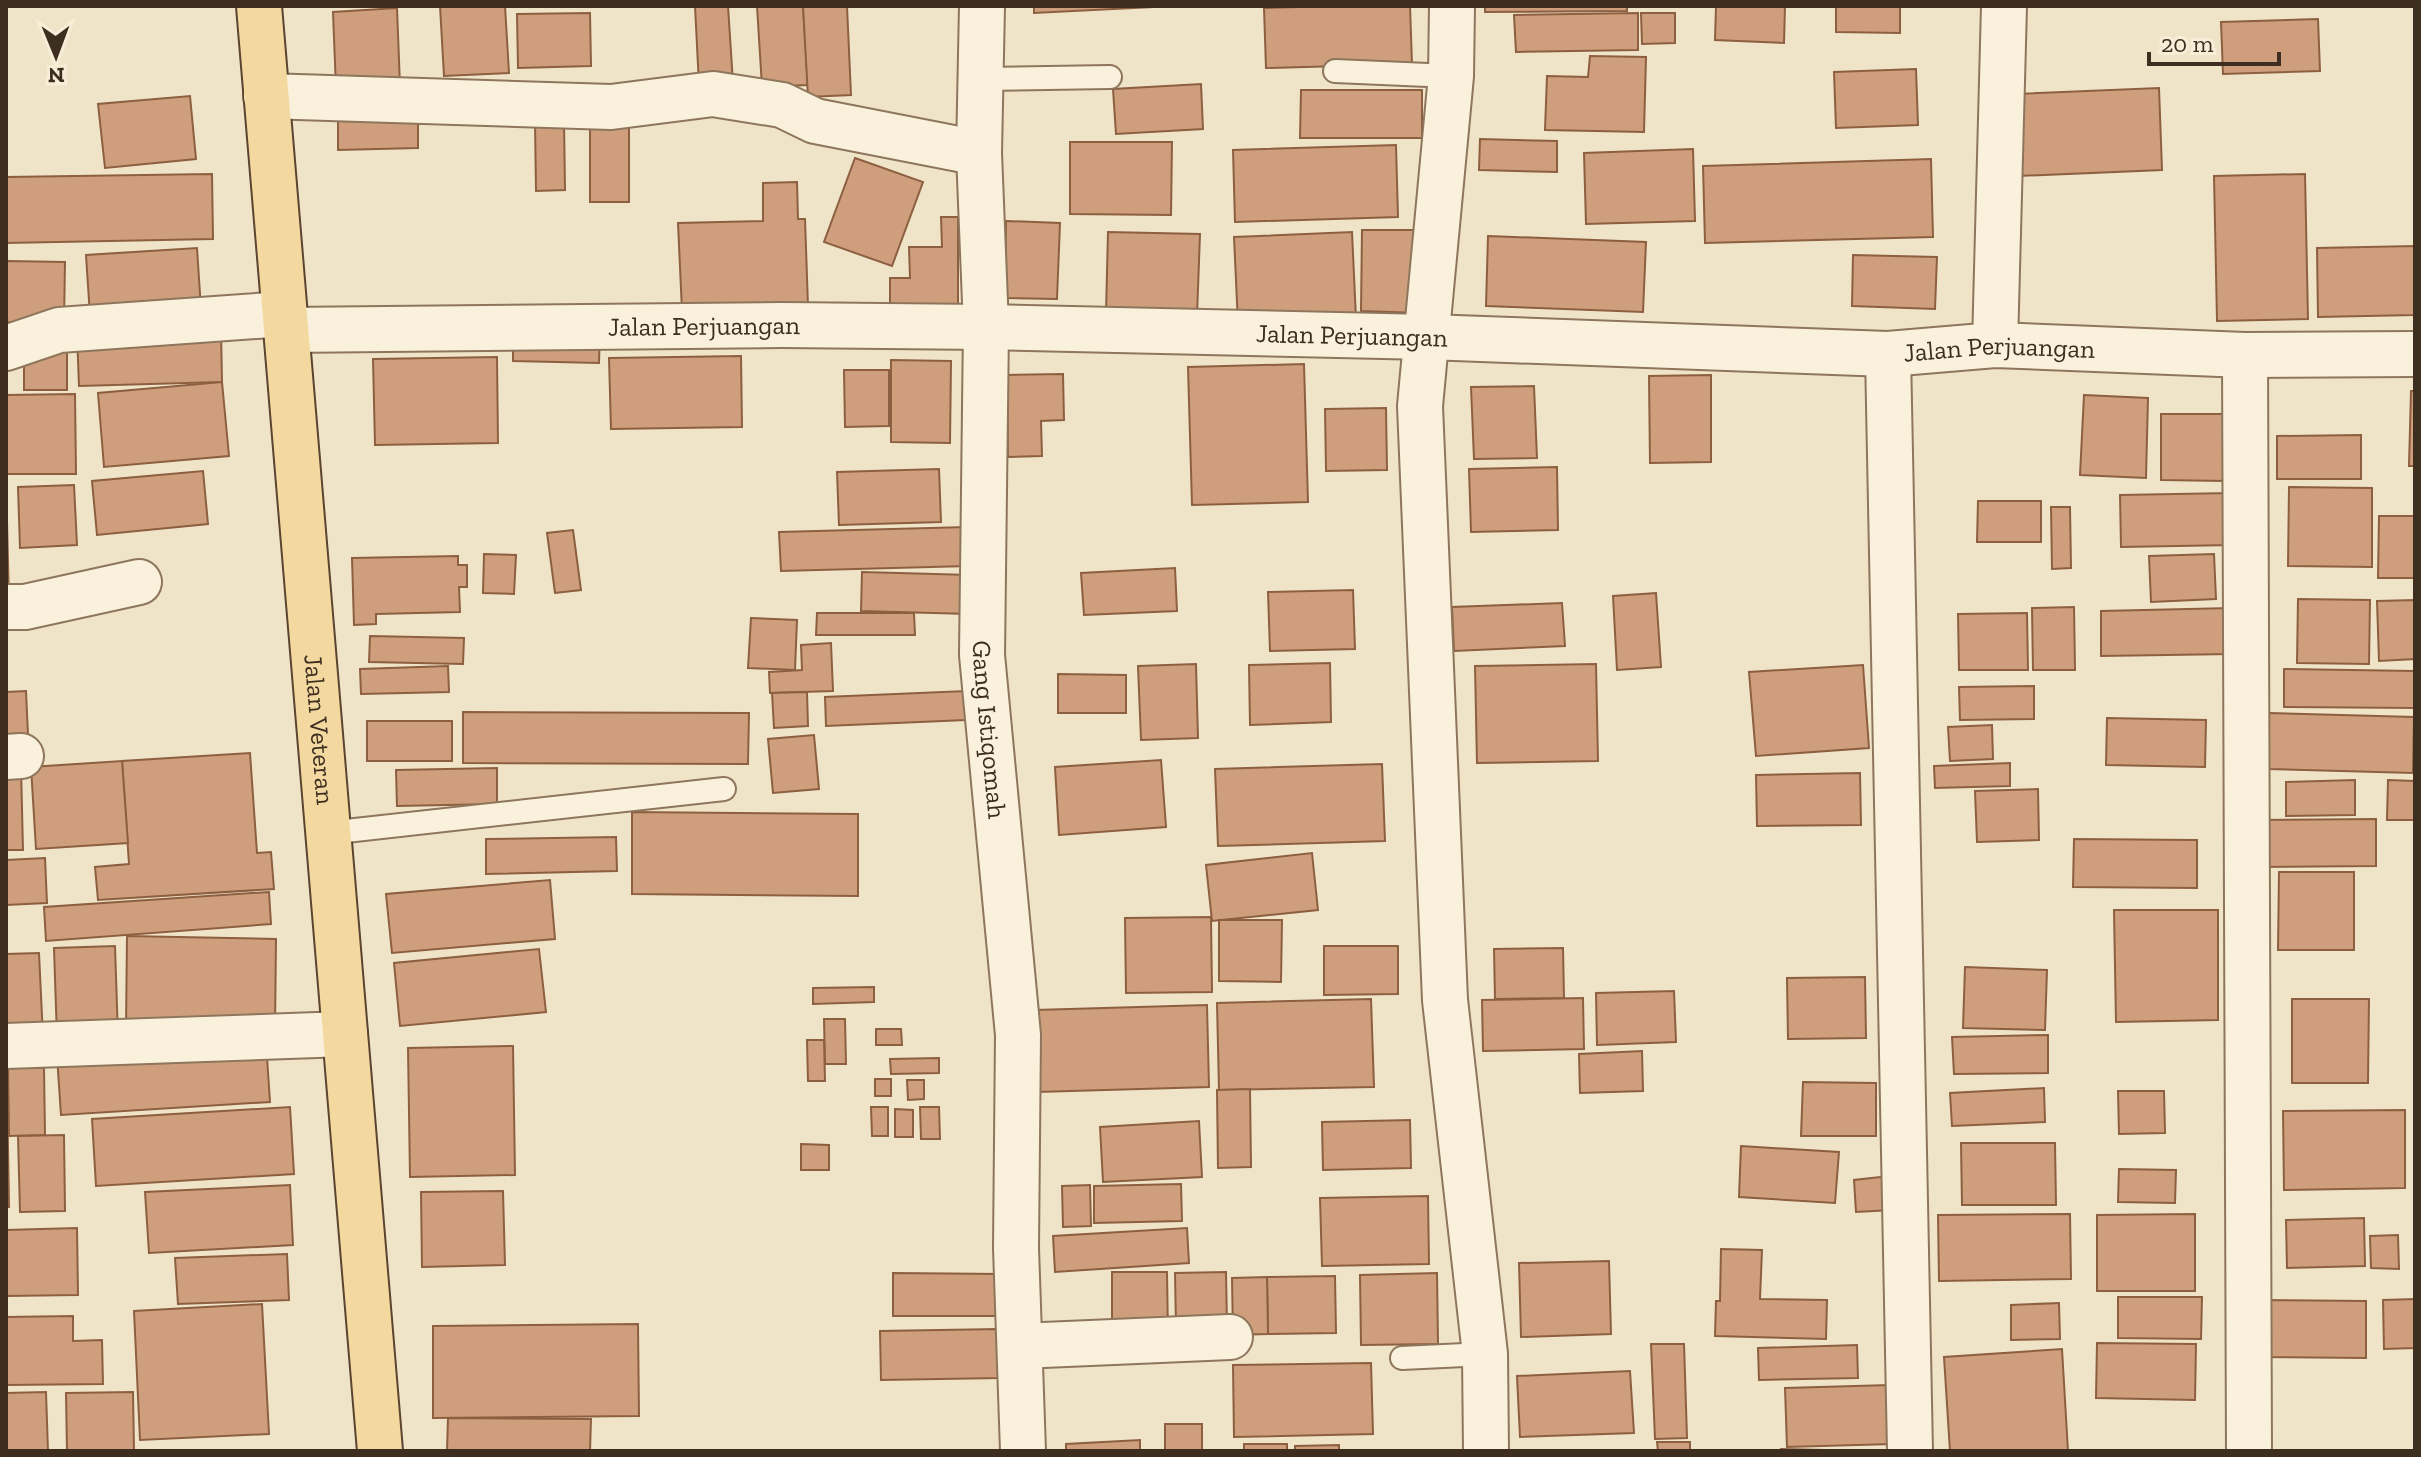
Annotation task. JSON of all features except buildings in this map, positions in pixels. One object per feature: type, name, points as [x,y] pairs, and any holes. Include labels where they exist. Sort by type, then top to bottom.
[{"type":"main road","name":"Jalan Veteran","points":[[259,6],[380,1451]]},
{"type":"street","name":"Gang Istiqomah","points":[[982,6],[979,153],[986,327],[982,655],[1018,1035],[1016,1248],[1023,1451]]},
{"type":"street","points":[[1452,6],[1451,76],[1420,406],[1445,1000],[1485,1354],[1486,1451]]},
{"type":"street","points":[[1995,345],[2004,6]]},
{"type":"street","points":[[266,96],[611,107],[713,94],[782,105],[815,121],[979,153]]},
{"type":"street","name":"Jalan Perjuangan","points":[[6,348],[59,330],[285,322],[986,327],[1428,337],[1888,354],[1995,345],[2245,355],[2415,354]]},
{"type":"street","points":[[1888,354],[1910,1451]]},
{"type":"street","points":[[2245,355],[2249,1451]]},
{"type":"street","points":[[6,607],[25,607],[139,582]]},
{"type":"street","points":[[6,1046],[345,1034]]},
{"type":"street","points":[[1020,1346],[1230,1337]]},
{"type":"lane","points":[[1335,71],[1451,76]]},
{"type":"lane","points":[[981,79],[1110,77]]},
{"type":"lane","points":[[328,833],[724,789]]},
{"type":"lane","points":[[1402,1358],[1485,1354]]}]
